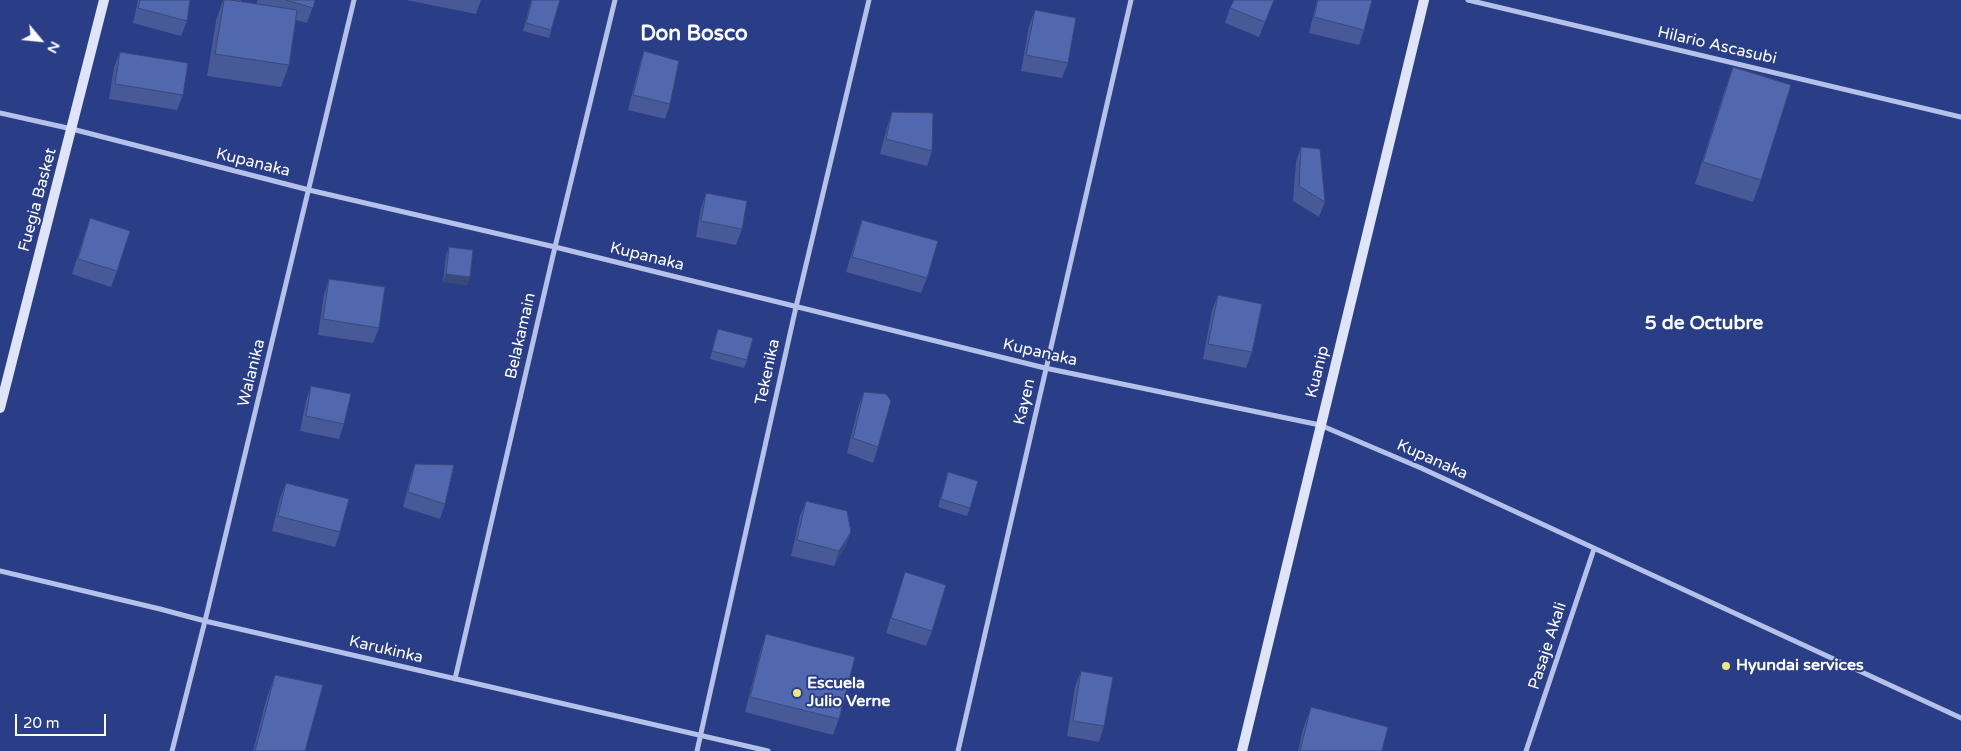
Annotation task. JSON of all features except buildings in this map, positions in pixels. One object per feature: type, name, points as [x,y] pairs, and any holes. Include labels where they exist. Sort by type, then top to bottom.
[{"type":"main road","name":"Fuegia Basket","points":[[0,408],[104,0]]},
{"type":"main road","name":"Kuanip","points":[[1242,751],[1424,0]]},
{"type":"street","name":"Walanika","points":[[172,751],[354,0]]},
{"type":"street","name":"Belakamain","points":[[455,679],[554,247],[614,0]]},
{"type":"street","name":"Tekenika","points":[[697,751],[796,307],[870,0]]},
{"type":"street","name":"Kayen","points":[[958,751],[1131,0]]},
{"type":"street","name":"Hilario Ascasubi","points":[[1468,0],[1961,117]]},
{"type":"street","name":"Kupanaka","points":[[0,113],[72,129],[309,190],[554,247],[1046,368],[1320,426],[1421,468],[1961,718]]},
{"type":"street","name":"Pasaje Akali","points":[[1526,751],[1594,549]]},
{"type":"street","name":"Karukinka","points":[[0,571],[205,621],[768,751]]},
{"type":"place","name":"Hyundai services","points":[[1726,666]]},
{"type":"place","name":"Escuela Julio Verne","points":[[797,693]]},
{"type":"district","name":"Don Bosco","points":[[694,34]]},
{"type":"district","name":"5 de Octubre","points":[[1704,324]]}]
